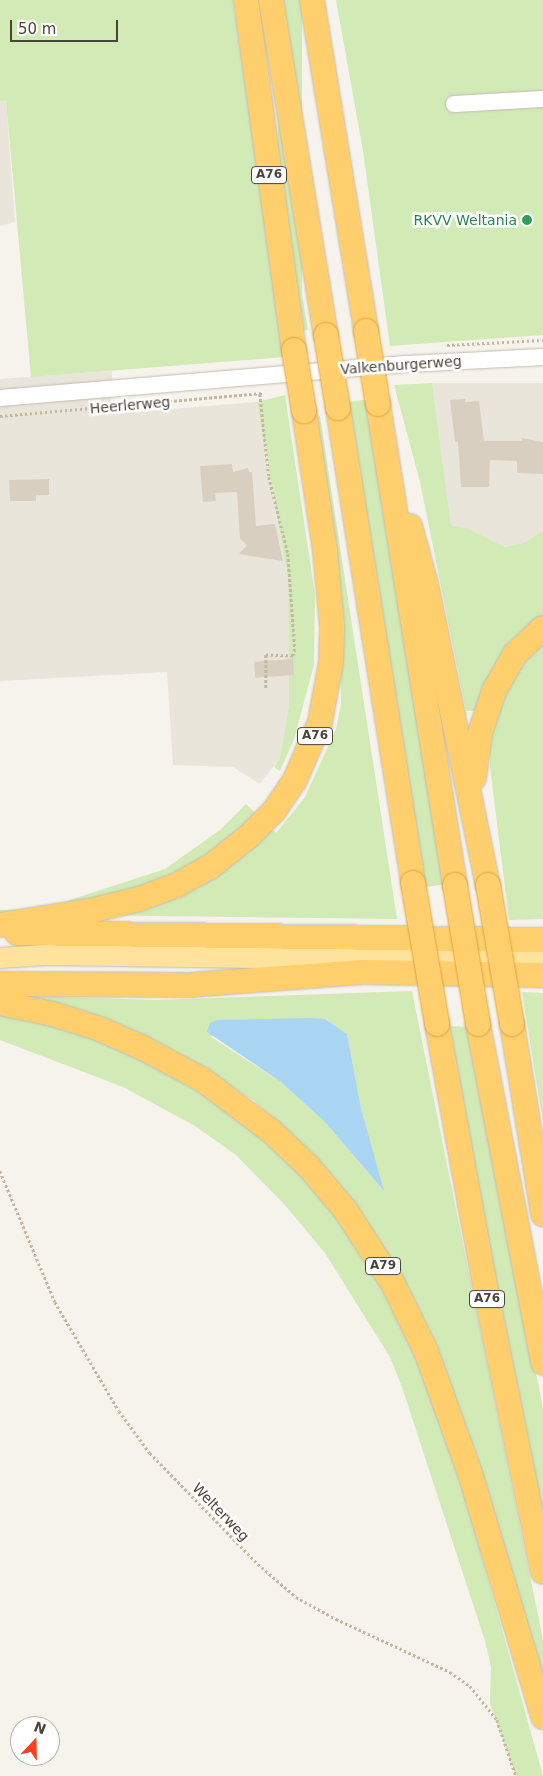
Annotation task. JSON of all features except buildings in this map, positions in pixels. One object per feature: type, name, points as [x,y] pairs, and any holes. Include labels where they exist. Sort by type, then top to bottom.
[{"type":"highway","name":"A76","points":[[0,925],[94,910],[139,899],[177,885],[210,867],[250,836],[296,780],[320,722],[331,662],[332,626],[325,550],[294,350],[246,0]]},
{"type":"highway","name":"A76","points":[[271,0],[437,1024],[488,1303],[543,1572]]},
{"type":"highway","points":[[312,0],[478,1024],[543,1363]]},
{"type":"highway","points":[[379,410],[426,584],[472,796],[539,1176],[543,1214]]},
{"type":"highway","points":[[472,796],[480,733],[494,691],[515,654],[543,628]]},
{"type":"highway","points":[[0,933],[543,940]]},
{"type":"highway","points":[[0,984],[190,985],[363,972],[543,975]]},
{"type":"highway","name":"A79","points":[[0,1003],[100,1029],[143,1048],[203,1080],[271,1131],[308,1167],[351,1218],[392,1282],[426,1351],[470,1473],[543,1717]]},
{"type":"main road","points":[[0,958],[55,956],[543,962]]},
{"type":"street","points":[[454,104],[543,100]]},
{"type":"street","name":"Valkenburgerweg","points":[[260,385],[408,364],[543,357]]},
{"type":"street","name":"Heerlerweg","points":[[0,398],[260,385]]},
{"type":"path","points":[[497,341],[543,340]]},
{"type":"path","points":[[260,385],[269,477],[288,554],[295,649],[293,656],[266,654],[266,688]]},
{"type":"path","name":"Heerlerweg","points":[[0,416],[260,385]]},
{"type":"path","name":"Welterweg","points":[[0,1171],[54,1302],[120,1411],[150,1453],[258,1564],[296,1597],[336,1619],[450,1672],[470,1686],[497,1720],[516,1776]]},
{"type":"shaded area","points":[[0,101],[6,101],[15,222],[0,226]]},
{"type":"shaded area","points":[[112,371],[111,414],[257,402],[288,578],[289,706],[280,758],[260,784],[233,767],[173,765],[167,672],[0,681],[0,379]]},
{"type":"shaded area","points":[[432,383],[543,383],[543,531],[523,543],[505,547],[467,528],[451,525]]},
{"type":"green space","points":[[0,0],[233,0],[285,357],[31,377],[6,101],[0,101]]},
{"type":"green space","points":[[254,0],[308,330],[299,331]]},
{"type":"green space","points":[[278,0],[302,0],[302,336],[278,336]]},
{"type":"green space","points":[[336,0],[543,0],[543,335],[390,346],[363,151]]},
{"type":"green space","points":[[432,383],[451,525],[467,528],[505,547],[523,543],[543,531],[543,616],[536,620],[476,711],[466,711],[420,482],[394,385]]},
{"type":"green space","points":[[285,395],[315,595],[314,665],[294,739],[280,771],[274,767],[280,758],[289,706],[288,578],[257,402]]},
{"type":"green space","points":[[369,399],[446,884],[422,888],[345,403]]},
{"type":"green space","points":[[320,416],[397,919],[0,914],[0,910],[42,909],[165,869],[220,830],[246,804],[276,833],[305,797],[336,729],[341,704],[339,614],[313,417]]},
{"type":"green space","points":[[543,641],[543,919],[509,920],[490,767],[490,743],[497,709],[527,657]]},
{"type":"green space","points":[[412,991],[543,1640],[543,1702],[439,1366],[289,1134],[254,1101],[190,1060],[10,996],[157,1000]],"holes":[[[325,1019],[347,1034],[361,1108],[383,1190],[325,1122],[281,1082],[211,1037],[249,1021]]]},
{"type":"green space","points":[[522,992],[543,993],[543,1122]]},
{"type":"green space","points":[[0,1012],[52,1023],[141,1057],[194,1085],[245,1120],[317,1190],[372,1265],[428,1381],[456,1464],[543,1776],[516,1776],[490,1704],[491,1667],[485,1641],[402,1387],[390,1357],[325,1253],[284,1204],[236,1155],[195,1126],[123,1087],[0,1040]]},
{"type":"green space","points":[[448,1026],[470,1027],[501,1209],[543,1407],[543,1538]]},
{"type":"water","points":[[325,1019],[347,1034],[361,1108],[384,1191],[325,1122],[281,1082],[207,1032],[210,1023],[217,1020]]},
{"type":"place","name":"RKVV Weltania","points":[[527,220]]}]
